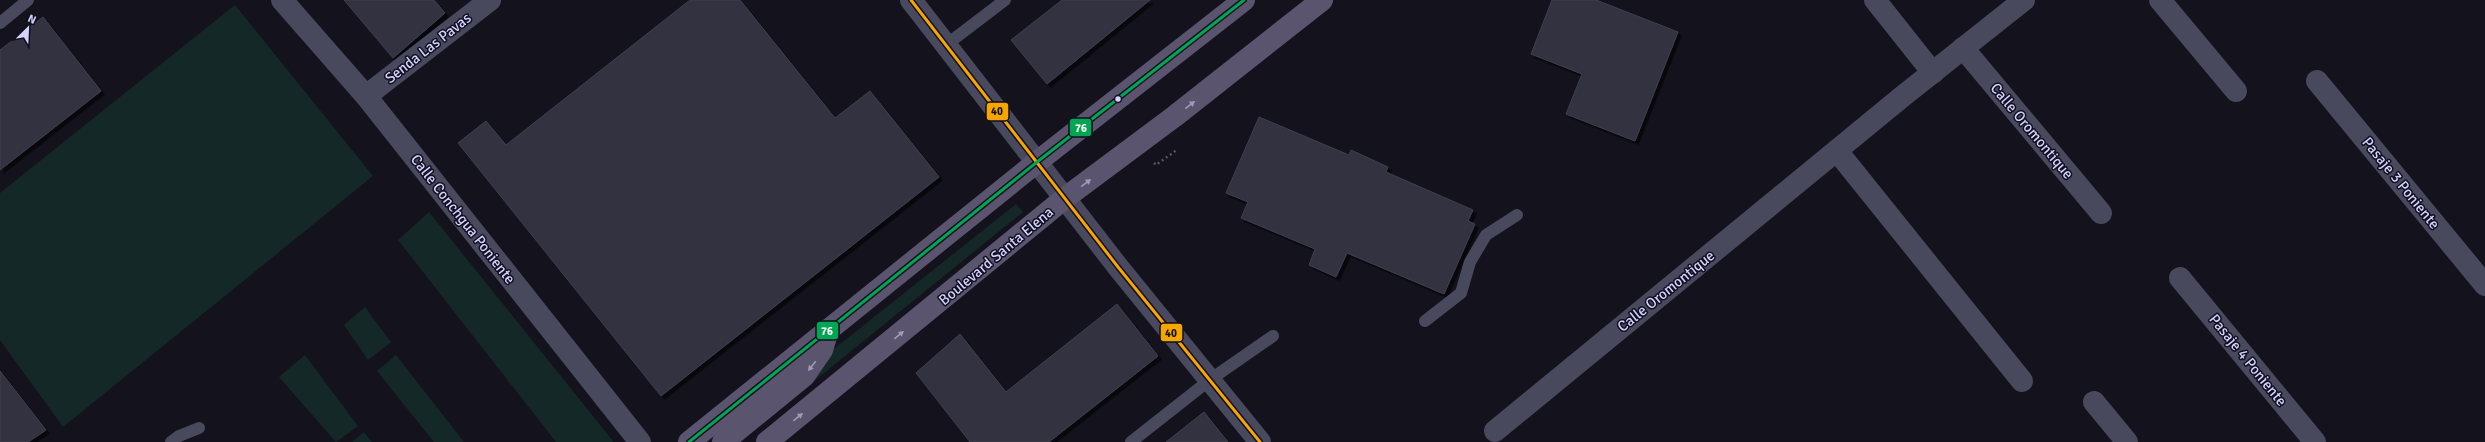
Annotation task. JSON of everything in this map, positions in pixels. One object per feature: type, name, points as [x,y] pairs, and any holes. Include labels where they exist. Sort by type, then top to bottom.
[{"type":"main road","points":[[689,442],[1036,162],[1244,0]]},
{"type":"main road","name":"Boulevard Santa Elena","points":[[768,442],[1065,198],[1175,116],[1322,0]]},
{"type":"main road","points":[[723,442],[804,376],[822,350],[828,330]]},
{"type":"street","name":"Calle Conchgua Poniente","points":[[282,0],[366,96],[640,442]]},
{"type":"street","name":"Senda Las Pavas","points":[[366,96],[490,0]]},
{"type":"street","points":[[910,0],[1036,162],[1260,442]]},
{"type":"street","points":[[1875,0],[1933,73]]},
{"type":"street","name":"Calle Oromontique","points":[[1494,431],[1963,48],[2024,0]]},
{"type":"street","points":[[2160,0],[2236,91]]},
{"type":"street","name":"Calle Oromontique","points":[[1963,48],[2101,213]]},
{"type":"street","name":"Pasaje 3 Poniente","points":[[2317,81],[2485,285]]},
{"type":"street","points":[[1837,151],[2022,381]]},
{"type":"street","name":"Pasaje 4 Poniente","points":[[2180,278],[2315,442]]},
{"type":"street","points":[[2094,402],[2127,442]]},
{"type":"lane","points":[[0,23],[28,0]]},
{"type":"lane","points":[[946,45],[1005,0]]},
{"type":"lane","points":[[1425,321],[1461,294],[1470,262],[1486,235],[1518,215]]},
{"type":"lane","points":[[1132,442],[1211,379],[1273,336]]},
{"type":"lane","points":[[171,442],[179,436],[199,428]]},
{"type":"green space","points":[[235,5],[373,176],[63,427],[0,340],[0,193]]},
{"type":"green space","points":[[1016,204],[1023,212],[739,442],[812,378],[835,348]]},
{"type":"green space","points":[[429,212],[613,441],[612,442],[556,442],[398,240]]},
{"type":"green space","points":[[365,307],[391,342],[368,360],[344,325]]},
{"type":"green space","points":[[305,355],[358,426],[336,442],[279,377]]},
{"type":"green space","points":[[396,355],[464,442],[434,442],[377,371]]},
{"type":"green space","points":[[364,432],[372,442],[352,442]]},
{"type":"building","points":[[344,0],[434,0],[445,13],[393,58]]},
{"type":"building","points":[[690,0],[740,0],[835,118],[870,91],[939,177],[661,396],[458,143],[486,121],[506,145]]},
{"type":"building","points":[[1062,0],[1150,0],[1047,84],[1011,40]]},
{"type":"building","points":[[1552,0],[1596,0],[1678,32],[1635,141],[1566,114],[1582,74],[1531,54]]},
{"type":"building","points":[[43,17],[101,91],[0,170],[0,50]]},
{"type":"building","points":[[1259,117],[1349,155],[1351,150],[1388,167],[1386,172],[1473,210],[1468,221],[1475,224],[1444,294],[1347,253],[1336,277],[1309,265],[1315,249],[1241,218],[1248,202],[1226,193]]},
{"type":"building","points":[[1117,304],[1158,356],[1049,442],[970,442],[916,373],[960,334],[1006,392]]},
{"type":"building","points":[[0,371],[46,430],[28,442],[0,442]]},
{"type":"building","points":[[1204,412],[1228,442],[1166,442]]},
{"type":"transit line","name":"40","points":[[911,0],[1118,267],[1260,442]]},
{"type":"transit line","name":"76","points":[[689,442],[1037,162],[1244,0]]}]
